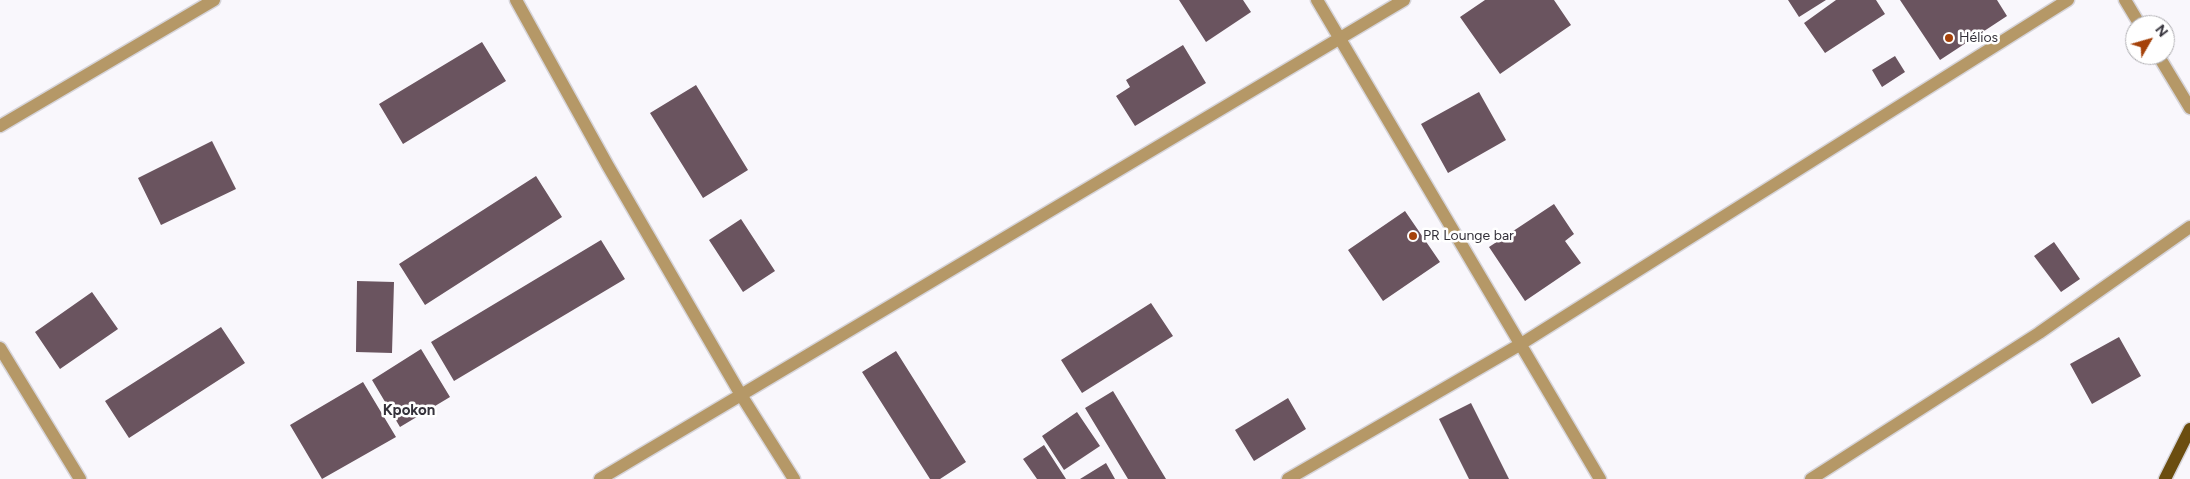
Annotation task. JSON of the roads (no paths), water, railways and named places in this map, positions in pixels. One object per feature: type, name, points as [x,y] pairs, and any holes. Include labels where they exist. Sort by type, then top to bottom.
[{"type":"main road","points":[[2165,479],[2190,429]]},
{"type":"street","points":[[0,126],[214,0]]},
{"type":"street","points":[[516,0],[608,166],[741,395],[794,479]]},
{"type":"street","points":[[1317,0],[1600,479]]},
{"type":"street","points":[[600,479],[1404,0]]},
{"type":"street","points":[[1288,479],[1521,344],[2068,0]]},
{"type":"street","points":[[2125,0],[2134,15]]},
{"type":"street","points":[[2164,65],[2190,108]]},
{"type":"street","points":[[1811,479],[2039,333],[2190,228]]},
{"type":"street","points":[[0,348],[80,479]]},
{"type":"place","name":"Hélios","points":[[1949,38]]},
{"type":"place","name":"PR Lounge bar","points":[[1413,236]]},
{"type":"district","name":"Kpokon","points":[[409,411]]}]
